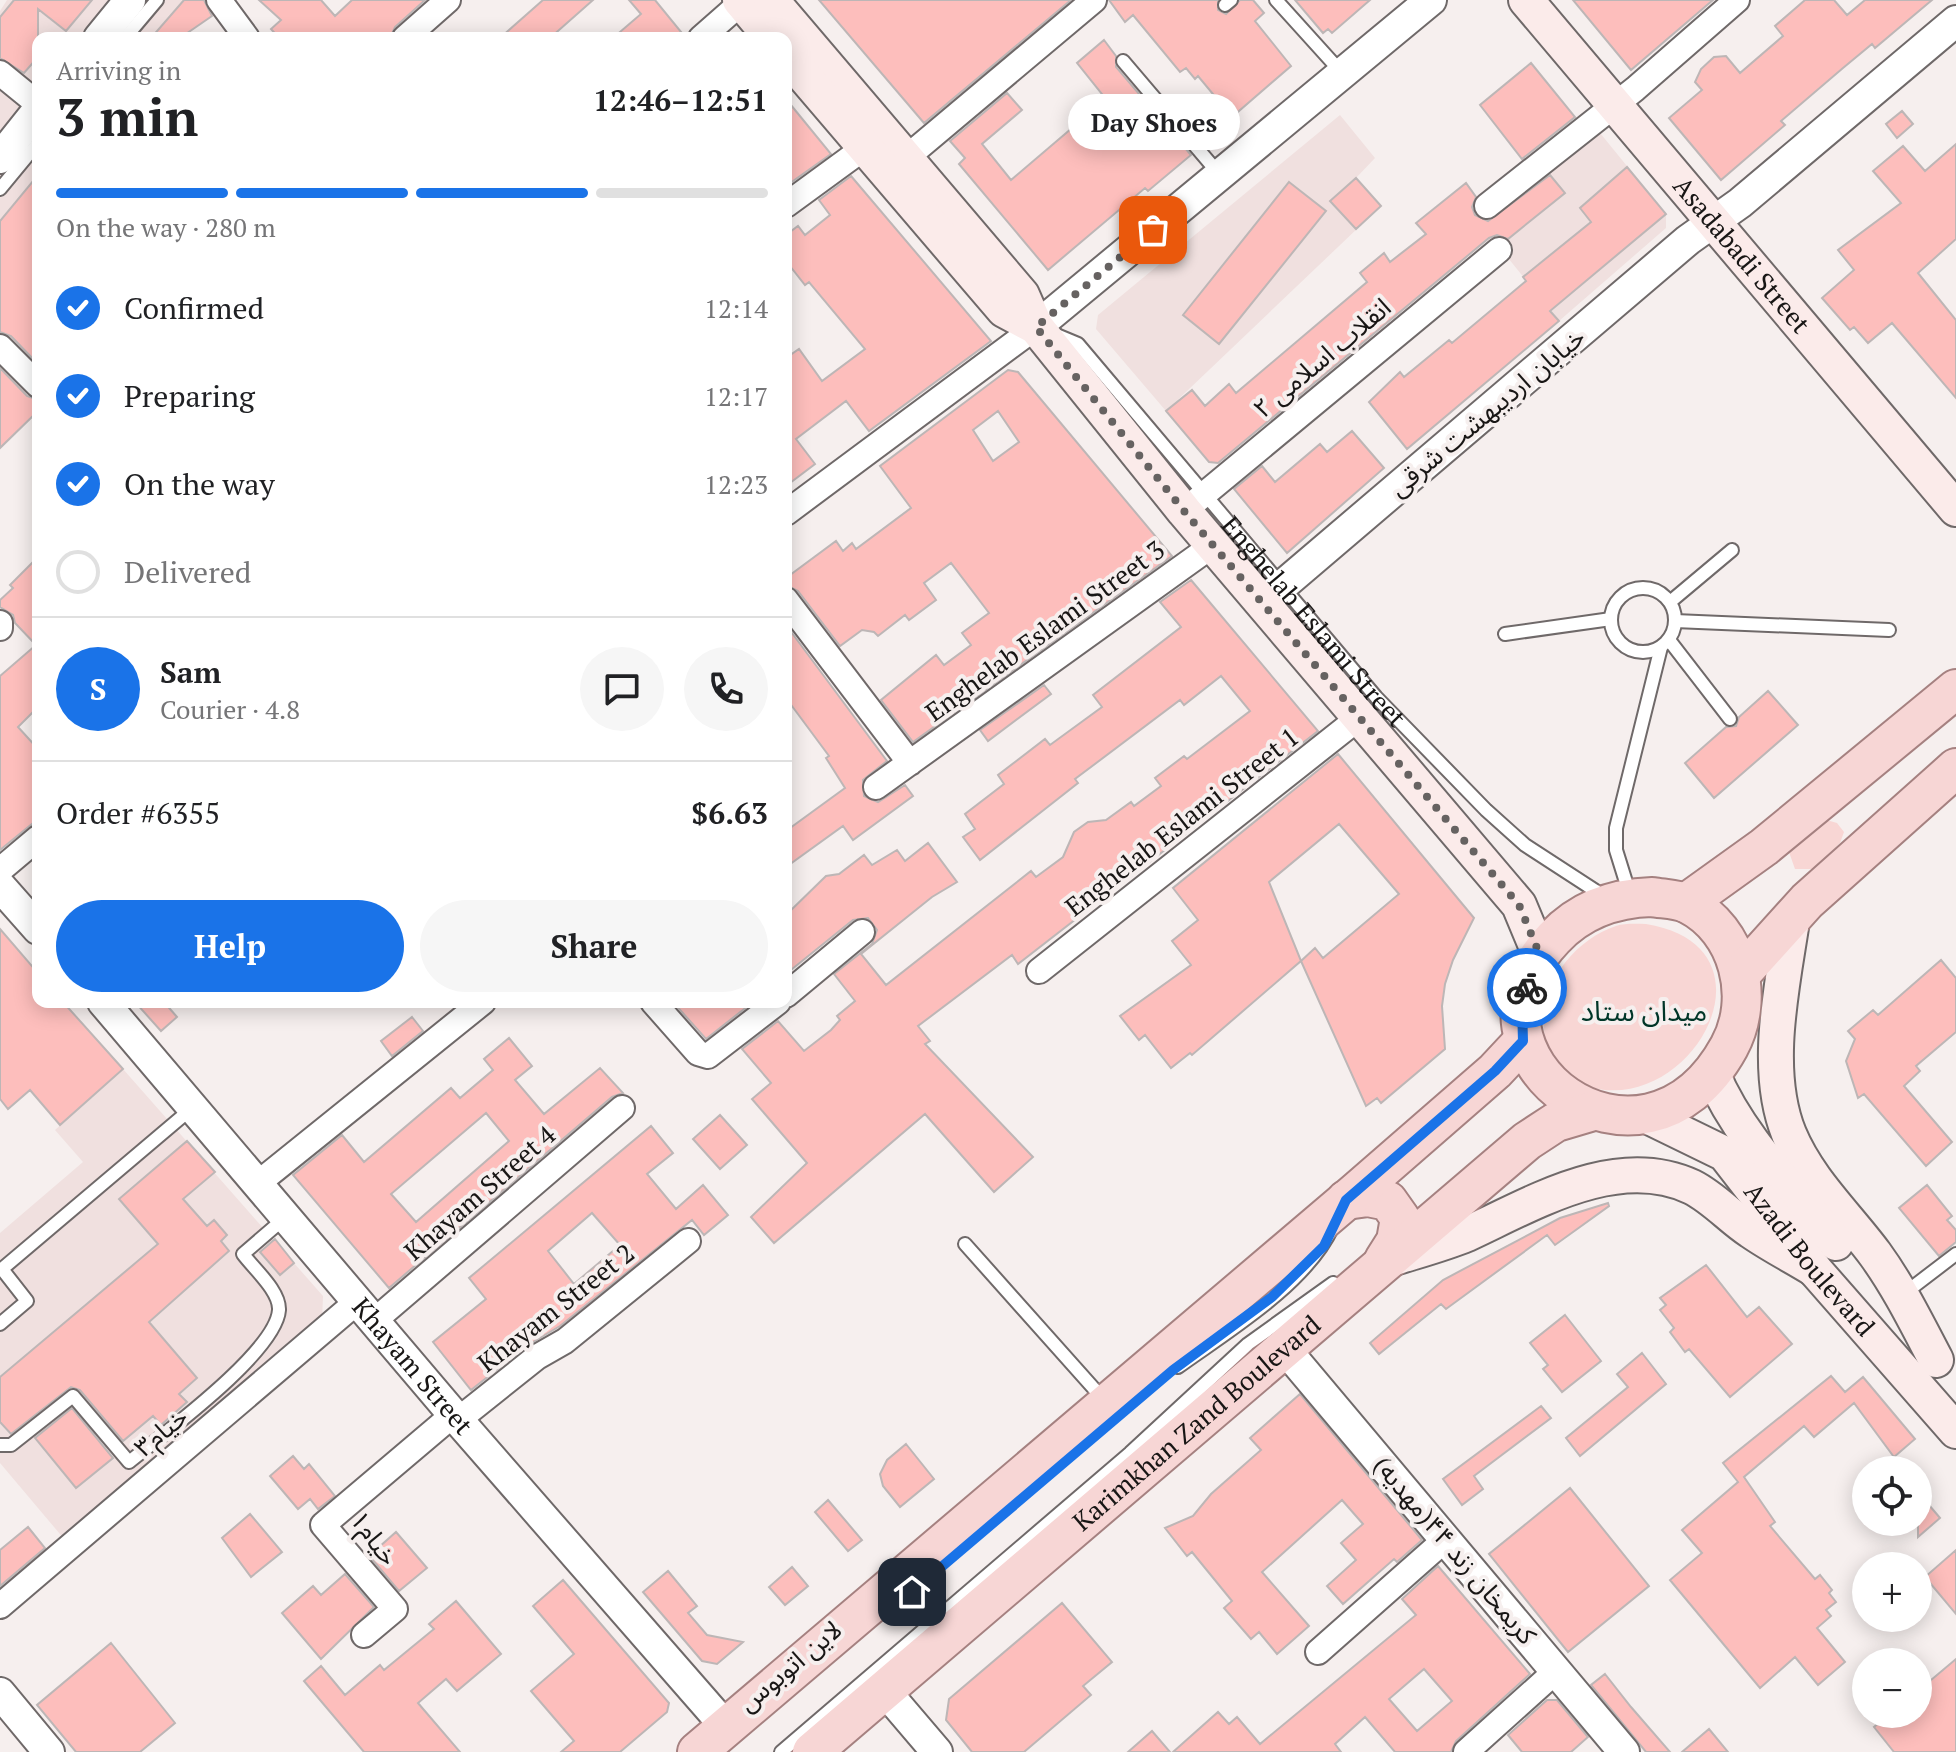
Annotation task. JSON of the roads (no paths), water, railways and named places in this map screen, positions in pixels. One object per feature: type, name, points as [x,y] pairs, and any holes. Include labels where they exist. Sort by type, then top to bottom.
[{"type":"main road","name":"Asadabadi Street","points":[[1526,0],[1956,509]]},
{"type":"main road","name":"Enghelab Eslami Street","points":[[751,1],[782,32]]},
{"type":"main road","points":[[751,1],[769,32]]},
{"type":"main road","name":"Enghelab Eslami Street","points":[[792,43],[906,158],[1022,295],[1036,327],[1194,502],[1213,545],[1272,595],[1360,717],[1519,905],[1539,953]]},
{"type":"main road","name":"Enghelab Eslami Street","points":[[792,62],[1004,310],[1036,327]]},
{"type":"main road","points":[[1686,903],[1764,847],[1956,689]]},
{"type":"main road","points":[[1741,974],[1807,901],[1951,783]]},
{"type":"main road","points":[[1621,900],[1686,903],[1714,925],[1735,956],[1741,974],[1741,1007],[1735,1036],[1712,1073],[1692,1092],[1645,1115],[1619,1117],[1593,1111],[1550,1084],[1523,1041],[1522,1006],[1539,953],[1562,930],[1621,900]]},
{"type":"main road","points":[[1792,921],[1781,991],[1777,1064],[1780,1104],[1789,1135],[1814,1179],[1873,1251],[1946,1371]]},
{"type":"main road","points":[[697,1752],[1346,1200],[1495,1071],[1523,1041]]},
{"type":"main road","name":"Azadi Boulevard","points":[[1712,1073],[1726,1106],[1746,1134],[1946,1371]]},
{"type":"main road","name":"Karimkhan Zand Boulevard","points":[[812,1752],[1285,1349],[1370,1264],[1542,1130],[1593,1111]]},
{"type":"main road","name":"Azadi Boulevard","points":[[1645,1115],[1725,1154],[1814,1269],[1956,1431]]},
{"type":"main road","points":[[1370,1264],[1463,1235],[1544,1197],[1612,1177],[1644,1176],[1676,1181],[1694,1188],[1750,1231],[1814,1269]]},
{"type":"main road","points":[[1346,1200],[1368,1197],[1388,1201],[1400,1218],[1396,1241],[1370,1264]]},
{"type":"street","points":[[104,32],[130,0]]},
{"type":"street","points":[[219,0],[243,32]]},
{"type":"street","points":[[412,32],[448,0]]},
{"type":"street","points":[[906,158],[1094,0]]},
{"type":"street","points":[[792,509],[1036,327],[1431,0]]},
{"type":"street","points":[[1487,206],[1615,105],[1737,0]]},
{"type":"street","points":[[709,32],[751,1]]},
{"type":"street","name":"خیابان اردیبهشت شرقی","points":[[1272,595],[1688,240],[1714,222],[1956,21]]},
{"type":"street","points":[[0,73],[32,102]]},
{"type":"street","points":[[0,158],[32,115]]},
{"type":"street","points":[[792,201],[864,148]]},
{"type":"street","name":"۲ انقلاب اسلامی","points":[[1194,502],[1499,250]]},
{"type":"street","points":[[0,347],[32,379]]},
{"type":"street","name":"Enghelab Eslami Street 3","points":[[876,787],[1213,545]]},
{"type":"street","points":[[792,608],[910,763]]},
{"type":"street","name":"Enghelab Eslami Street 1","points":[[1039,971],[1360,717]]},
{"type":"street","points":[[0,870],[32,843]]},
{"type":"street","points":[[0,886],[32,922]]},
{"type":"street","points":[[792,990],[862,932]]},
{"type":"street","name":"Khayam Street","points":[[108,1008],[456,1417],[726,1727]]},
{"type":"street","points":[[257,1184],[476,1008]]},
{"type":"street","points":[[658,1008],[698,1053],[708,1056],[770,1008]]},
{"type":"street","name":"Khayam Street 4","points":[[366,1311],[622,1108]]},
{"type":"street","name":"Khayam Street 2","points":[[456,1417],[537,1357],[565,1341],[688,1241]]},
{"type":"street","name":"خیام۳","points":[[0,1606],[366,1311]]},
{"type":"street","name":"کریمخان زند ۴۴(مهدیه)","points":[[1285,1349],[1624,1752]]},
{"type":"street","name":"۱خیام","points":[[364,1635],[395,1609],[323,1525],[456,1417]]},
{"type":"street","points":[[1318,1652],[1447,1538]]},
{"type":"street","points":[[1466,1752],[1556,1671]]},
{"type":"street","points":[[885,1691],[937,1752]]},
{"type":"street","points":[[0,1693],[49,1752]]},
{"type":"lane","points":[[130,32],[157,0]]},
{"type":"lane","points":[[1276,0],[1342,73]]},
{"type":"lane","points":[[1123,61],[1220,175]]},
{"type":"lane","points":[[0,189],[32,150]]},
{"type":"lane","name":"Enghelab Eslami Street","points":[[1194,502],[1272,595],[1486,810],[1525,845],[1621,900]]},
{"type":"lane","points":[[1670,602],[1732,550]]},
{"type":"lane","points":[[1621,900],[1616,828],[1665,644],[1675,621],[1670,602],[1654,590],[1635,589],[1618,600],[1611,619],[1616,638],[1632,651],[1652,651],[1665,644]]},
{"type":"lane","points":[[1505,634],[1611,619]]},
{"type":"lane","points":[[1675,621],[1889,630]]},
{"type":"lane","points":[[1665,644],[1730,719]]},
{"type":"lane","points":[[0,1324],[27,1301],[2,1269],[194,1107]]},
{"type":"lane","points":[[1161,1380],[1272,1297],[1324,1246],[1346,1200]]},
{"type":"lane","points":[[0,1445],[11,1445],[73,1396],[129,1462],[236,1374],[273,1328],[279,1310],[275,1294],[243,1254],[286,1217]]},
{"type":"lane","points":[[965,1244],[1107,1403]]},
{"type":"lane","points":[[1902,1296],[1956,1254]]},
{"type":"lane","points":[[781,1752],[1130,1453],[1248,1344],[1345,1275]]},
{"type":"place","name":"Day Shoes","points":[[1153,230]]},
{"type":"district","name":"میدان ستاد","points":[[1644,1011]]}]
